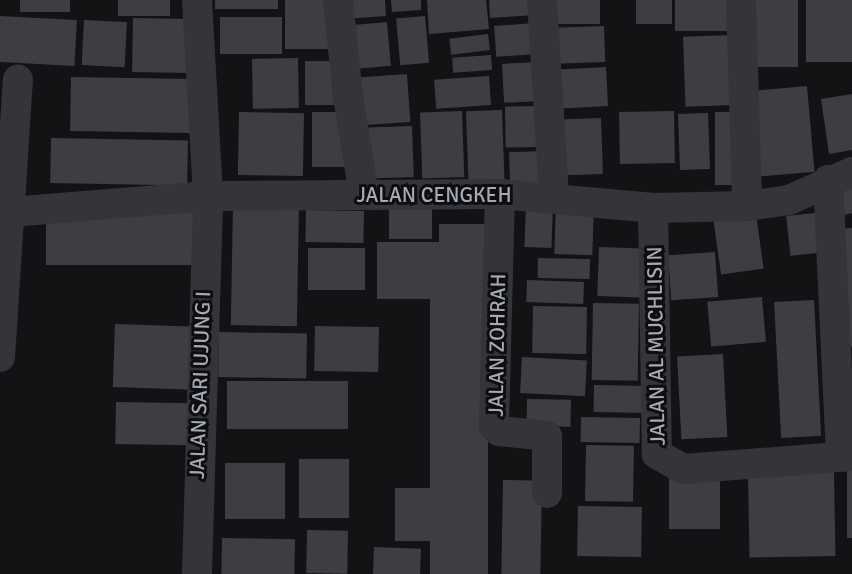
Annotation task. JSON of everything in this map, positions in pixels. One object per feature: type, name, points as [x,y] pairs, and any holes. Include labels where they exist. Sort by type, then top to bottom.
[{"type":"street","name":"JALAN SARI UJUNG I","points":[[197,0],[208,196],[197,574]]},
{"type":"street","points":[[338,0],[348,97],[364,195]]},
{"type":"street","points":[[542,0],[554,198]]},
{"type":"street","points":[[741,0],[747,206]]},
{"type":"street","points":[[0,357],[4,242],[10,212],[18,79]]},
{"type":"street","name":"JALAN CENGKEH","points":[[10,212],[208,196],[500,194],[653,208],[747,206],[789,200],[840,176]]},
{"type":"street","points":[[840,176],[846,456]]},
{"type":"street","name":"JALAN ZOHRAH","points":[[500,194],[494,426],[499,431],[547,436],[547,493]]},
{"type":"street","name":"JALAN AL MUCHLISIN","points":[[653,208],[654,441],[657,454],[682,469],[846,456]]},
{"type":"building","points":[[20,0],[70,0],[70,12],[20,12]]},
{"type":"building","points":[[118,0],[170,0],[170,16],[118,16]]},
{"type":"building","points":[[215,0],[278,0],[278,9],[215,9]]},
{"type":"building","points":[[285,0],[335,0],[335,49],[285,49]]},
{"type":"building","points":[[343,0],[385,0],[386,16],[344,19]]},
{"type":"building","points":[[391,0],[421,0],[421,10],[392,12]]},
{"type":"building","points":[[427,0],[486,0],[489,29],[429,34]]},
{"type":"building","points":[[489,0],[533,0],[535,15],[490,18]]},
{"type":"building","points":[[547,0],[600,0],[600,24],[547,24]]},
{"type":"building","points":[[636,0],[672,0],[672,24],[636,24]]},
{"type":"building","points":[[675,0],[733,0],[733,31],[675,31]]},
{"type":"building","points":[[744,0],[798,0],[798,67],[744,67]]},
{"type":"building","points":[[806,0],[852,0],[852,62],[806,62]]},
{"type":"building","points":[[0,16],[77,20],[74,66],[0,62]]},
{"type":"building","points":[[425,16],[429,63],[400,65],[396,19]]},
{"type":"building","points":[[220,17],[282,17],[282,54],[220,54]]},
{"type":"building","points":[[133,18],[189,19],[188,73],[132,72]]},
{"type":"building","points":[[84,20],[127,22],[125,67],[82,65]]},
{"type":"building","points":[[387,22],[391,66],[349,69],[345,26]]},
{"type":"building","points":[[535,23],[537,54],[496,57],[494,26]]},
{"type":"building","points":[[604,26],[605,62],[547,64],[546,28]]},
{"type":"building","points":[[488,34],[490,50],[451,55],[449,39]]},
{"type":"building","points":[[731,35],[733,105],[685,107],[683,37]]},
{"type":"building","points":[[491,55],[492,70],[453,73],[452,58]]},
{"type":"building","points":[[298,58],[299,108],[253,109],[252,59]]},
{"type":"building","points":[[305,61],[340,61],[340,105],[305,105]]},
{"type":"building","points":[[538,62],[540,101],[504,103],[502,64]]},
{"type":"building","points":[[606,67],[608,106],[551,109],[549,70]]},
{"type":"building","points":[[407,74],[410,122],[357,126],[354,78]]},
{"type":"building","points":[[489,76],[491,105],[436,109],[434,80]]},
{"type":"building","points":[[71,77],[191,79],[190,133],[70,131]]},
{"type":"building","points":[[807,86],[814,172],[757,177],[749,91]]},
{"type":"building","points":[[852,94],[852,150],[829,154],[821,99]]},
{"type":"building","points":[[541,106],[542,147],[506,148],[505,107]]},
{"type":"building","points":[[502,110],[504,180],[468,181],[466,111]]},
{"type":"building","points":[[462,111],[464,177],[422,178],[420,112]]},
{"type":"building","points":[[674,111],[675,163],[620,164],[619,112]]},
{"type":"building","points":[[239,112],[304,113],[303,176],[238,175]]},
{"type":"building","points":[[312,112],[346,112],[346,167],[312,167]]},
{"type":"building","points":[[715,112],[742,112],[742,185],[715,185]]},
{"type":"building","points":[[708,113],[710,169],[680,170],[678,114]]},
{"type":"building","points":[[601,118],[603,174],[556,176],[554,120]]},
{"type":"building","points":[[412,126],[414,177],[370,179],[368,128]]},
{"type":"building","points":[[51,138],[188,140],[187,185],[50,183]]},
{"type":"building","points":[[544,151],[545,184],[510,185],[509,152]]},
{"type":"building","points":[[852,179],[852,213],[844,215],[835,184]]},
{"type":"building","points":[[389,199],[432,199],[432,239],[389,239]]},
{"type":"building","points":[[233,202],[299,203],[297,326],[231,325]]},
{"type":"building","points":[[526,203],[553,204],[551,248],[524,247]]},
{"type":"building","points":[[556,205],[594,206],[592,255],[554,254]]},
{"type":"building","points":[[755,207],[764,268],[721,274],[712,213]]},
{"type":"building","points":[[306,210],[364,211],[363,243],[305,242]]},
{"type":"building","points":[[46,212],[200,212],[200,265],[46,265]]},
{"type":"building","points":[[825,212],[829,252],[790,256],[786,216]]},
{"type":"building","points":[[439,224],[488,224],[488,574],[430,574],[430,541],[395,541],[395,488],[430,488],[430,299],[377,299],[377,242],[439,242]]},
{"type":"building","points":[[852,228],[852,347],[839,348],[836,229]]},
{"type":"building","points":[[599,247],[647,249],[645,298],[597,296]]},
{"type":"building","points":[[308,248],[365,248],[365,290],[308,290]]},
{"type":"building","points":[[715,252],[718,297],[671,300],[668,255]]},
{"type":"building","points":[[538,258],[590,259],[590,279],[538,278]]},
{"type":"building","points":[[527,280],[584,282],[583,304],[526,302]]},
{"type":"building","points":[[762,297],[766,342],[711,347],[707,302]]},
{"type":"building","points":[[814,300],[821,436],[781,438],[774,302]]},
{"type":"building","points":[[593,303],[639,304],[638,381],[592,380]]},
{"type":"building","points":[[533,306],[587,307],[586,354],[532,353]]},
{"type":"building","points":[[115,324],[190,327],[188,390],[113,387]]},
{"type":"building","points":[[315,326],[379,327],[378,372],[314,371]]},
{"type":"building","points":[[219,332],[307,334],[306,379],[218,377]]},
{"type":"building","points":[[723,354],[727,437],[681,439],[677,356]]},
{"type":"building","points":[[522,357],[587,360],[585,396],[520,393]]},
{"type":"building","points":[[227,381],[348,381],[348,429],[227,429]]},
{"type":"building","points":[[594,385],[648,386],[648,413],[594,412]]},
{"type":"building","points":[[527,399],[571,400],[571,427],[527,426]]},
{"type":"building","points":[[116,402],[194,403],[193,445],[115,444]]},
{"type":"building","points":[[581,417],[640,418],[640,443],[581,442]]},
{"type":"building","points":[[586,445],[634,446],[633,502],[585,501]]},
{"type":"building","points":[[299,459],[349,459],[349,518],[299,518]]},
{"type":"building","points":[[225,463],[285,463],[285,519],[225,519]]},
{"type":"building","points":[[847,465],[852,465],[852,538],[847,538]]},
{"type":"building","points":[[834,472],[835,556],[749,557],[748,474]]},
{"type":"building","points":[[669,476],[720,476],[720,529],[669,529]]},
{"type":"building","points":[[503,480],[542,481],[540,574],[501,574]]},
{"type":"building","points":[[578,506],[642,507],[641,557],[577,556]]},
{"type":"building","points":[[307,530],[348,531],[347,574],[306,573]]},
{"type":"building","points":[[222,538],[295,539],[294,574],[221,574]]},
{"type":"building","points":[[374,547],[421,549],[420,574],[373,574]]}]
